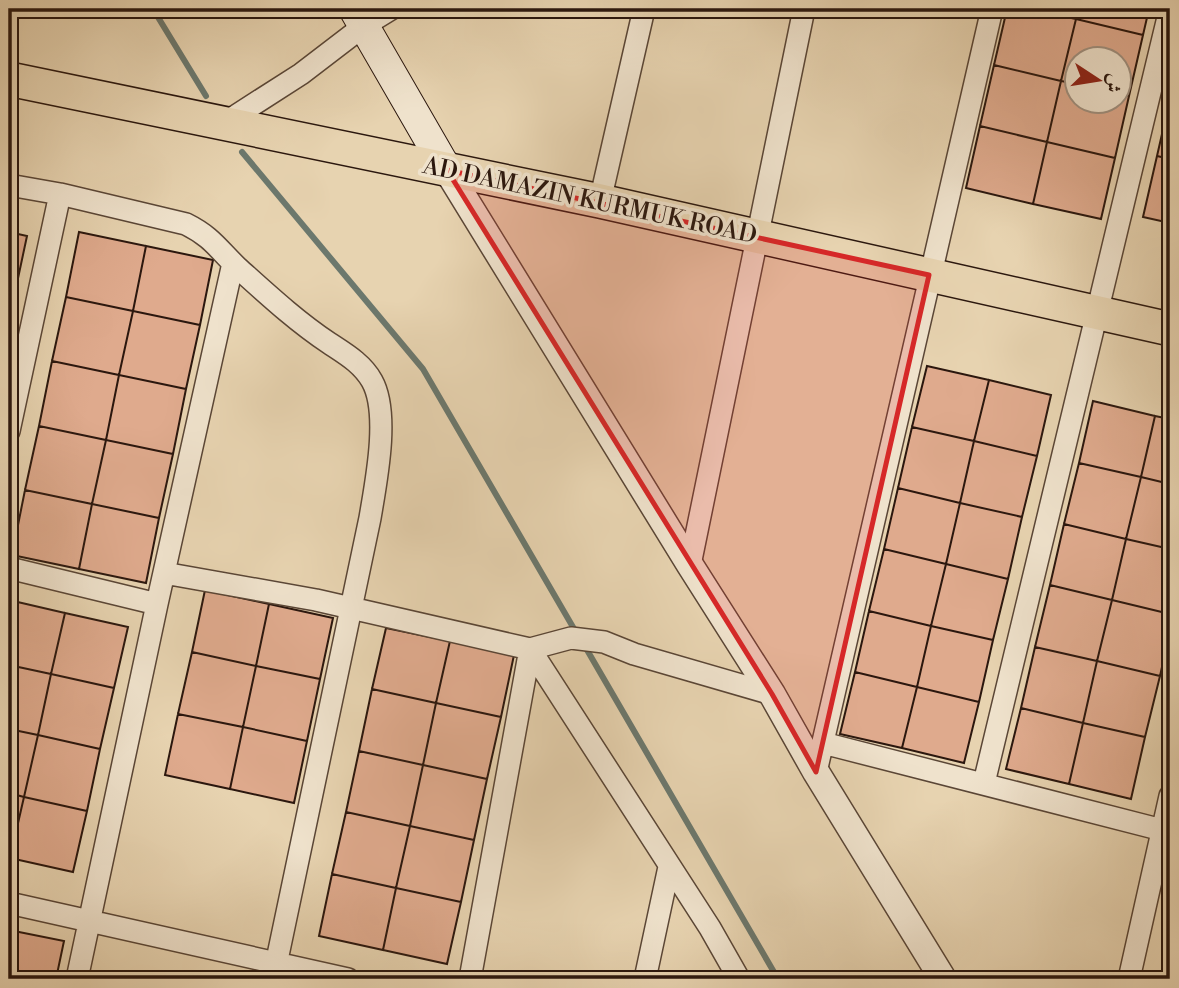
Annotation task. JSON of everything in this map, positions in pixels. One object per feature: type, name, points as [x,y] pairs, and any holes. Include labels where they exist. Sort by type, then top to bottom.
[{"type":"highway","name":"AD DAMAZIN KURMUK ROAD","points":[[9,79],[600,201],[1170,329]]},
{"type":"main road","points":[[360,17],[447,170]]},
{"type":"street","points":[[223,124],[301,74],[360,17],[391,9]]},
{"type":"street","points":[[600,201],[644,9]]},
{"type":"street","points":[[690,565],[804,9]]},
{"type":"street","points":[[816,772],[992,9]]},
{"type":"street","points":[[984,783],[1170,9]]},
{"type":"street","points":[[447,170],[772,694],[816,772],[943,979]]},
{"type":"street","points":[[9,185],[186,223],[203,232],[271,298],[327,342],[352,357],[373,381],[380,411],[379,464],[275,971]]},
{"type":"street","points":[[9,431],[60,194]]},
{"type":"street","points":[[77,979],[233,263]]},
{"type":"street","points":[[9,568],[157,604]]},
{"type":"street","points":[[164,573],[351,608],[530,649],[571,638],[604,642],[634,654],[772,694]]},
{"type":"street","points":[[530,649],[710,928],[739,979]]},
{"type":"street","points":[[470,979],[530,649]]},
{"type":"street","points":[[823,743],[1166,831]]},
{"type":"street","points":[[1129,979],[1166,831],[1170,796]]},
{"type":"street","points":[[645,979],[670,867]]},
{"type":"street","points":[[9,903],[88,920],[275,971],[348,979]]},
{"type":"highlighted area","points":[[447,170],[929,275],[816,772],[772,694]]},
{"type":"building","points":[[1007,9],[1030,9],[1076,19],[1069,46],[1064,46],[1061,81],[994,65]]},
{"type":"building","points":[[1030,9],[1078,9],[1076,19]]},
{"type":"building","points":[[1078,9],[1149,9],[1143,35],[1076,19]]},
{"type":"building","points":[[1076,19],[1143,35],[1134,74],[1134,46],[1069,46]]},
{"type":"building","points":[[994,65],[1061,81],[1047,142],[980,126]]},
{"type":"building","points":[[1061,81],[1064,82],[1064,116],[1124,116],[1115,158],[1047,142]]},
{"type":"building","points":[[1170,99],[1170,159],[1157,156]]},
{"type":"building","points":[[980,126],[1047,142],[1033,204],[966,188]]},
{"type":"building","points":[[1047,142],[1115,158],[1101,219],[1033,204]]},
{"type":"building","points":[[1157,156],[1170,159],[1170,223],[1143,217]]},
{"type":"building","points":[[9,232],[27,236],[14,297],[9,296]]},
{"type":"building","points":[[79,232],[146,246],[133,311],[66,297]]},
{"type":"building","points":[[146,246],[213,260],[200,325],[133,311]]},
{"type":"building","points":[[66,297],[133,311],[119,375],[52,361]]},
{"type":"building","points":[[133,311],[200,325],[186,389],[119,375]]},
{"type":"building","points":[[52,361],[119,375],[106,440],[39,426]]},
{"type":"building","points":[[927,366],[989,380],[974,441],[912,427]]},
{"type":"building","points":[[119,375],[186,389],[173,454],[106,440]]},
{"type":"building","points":[[989,380],[1051,395],[1037,456],[974,441]]},
{"type":"building","points":[[1093,401],[1155,416],[1141,477],[1079,463]]},
{"type":"building","points":[[1155,416],[1170,419],[1170,484],[1141,477]]},
{"type":"building","points":[[39,426],[106,440],[92,504],[25,490]]},
{"type":"building","points":[[912,427],[974,441],[960,503],[898,488]]},
{"type":"building","points":[[106,440],[173,454],[159,518],[92,504]]},
{"type":"building","points":[[974,441],[1037,456],[1022,517],[960,503]]},
{"type":"building","points":[[1079,463],[1141,477],[1126,539],[1064,524]]},
{"type":"building","points":[[1141,477],[1170,484],[1170,549],[1126,539]]},
{"type":"building","points":[[898,488],[960,503],[946,564],[884,549]]},
{"type":"building","points":[[25,490],[92,504],[79,569],[12,555]]},
{"type":"building","points":[[960,503],[1022,517],[1008,579],[946,564]]},
{"type":"building","points":[[92,504],[159,518],[146,583],[79,569]]},
{"type":"building","points":[[1064,524],[1126,539],[1112,600],[1050,585]]},
{"type":"building","points":[[1126,539],[1170,549],[1170,614],[1112,600]]},
{"type":"building","points":[[884,549],[946,564],[931,626],[869,611]]},
{"type":"building","points":[[946,564],[1008,579],[993,640],[931,626]]},
{"type":"building","points":[[1050,585],[1112,600],[1097,661],[1035,647]]},
{"type":"building","points":[[205,590],[269,604],[256,666],[192,652]]},
{"type":"building","points":[[9,600],[65,613],[51,674],[9,665]]},
{"type":"building","points":[[1112,600],[1170,614],[1170,631],[1160,676],[1097,661]]},
{"type":"building","points":[[269,604],[333,618],[320,679],[256,666]]},
{"type":"building","points":[[869,611],[931,626],[917,687],[855,672]]},
{"type":"building","points":[[65,613],[128,627],[114,688],[51,674]]},
{"type":"building","points":[[931,626],[993,640],[979,702],[917,687]]},
{"type":"building","points":[[386,628],[450,641],[436,703],[372,689]]},
{"type":"building","points":[[450,641],[514,655],[501,717],[436,703]]},
{"type":"building","points":[[1035,647],[1097,661],[1083,723],[1021,708]]},
{"type":"building","points":[[192,652],[256,666],[243,727],[178,714]]},
{"type":"building","points":[[1097,661],[1160,676],[1145,737],[1083,723]]},
{"type":"building","points":[[9,665],[51,674],[38,735],[9,729]]},
{"type":"building","points":[[256,666],[320,679],[307,741],[243,727]]},
{"type":"building","points":[[855,672],[917,687],[902,748],[840,734]]},
{"type":"building","points":[[51,674],[114,688],[100,749],[38,735]]},
{"type":"building","points":[[917,687],[979,702],[964,763],[902,748]]},
{"type":"building","points":[[372,689],[436,703],[423,765],[359,751]]},
{"type":"building","points":[[436,703],[501,717],[487,779],[423,765]]},
{"type":"building","points":[[1021,708],[1083,723],[1069,784],[1006,769]]},
{"type":"building","points":[[178,714],[243,727],[230,789],[165,775]]},
{"type":"building","points":[[1083,723],[1145,737],[1131,799],[1069,784]]},
{"type":"building","points":[[243,727],[307,741],[294,803],[230,789]]},
{"type":"building","points":[[9,729],[38,735],[24,797],[9,793]]},
{"type":"building","points":[[38,735],[100,749],[87,811],[24,797]]},
{"type":"building","points":[[359,751],[423,765],[410,826],[346,812]]},
{"type":"building","points":[[423,765],[487,779],[474,840],[410,826]]},
{"type":"building","points":[[9,793],[24,797],[10,858],[9,857]]},
{"type":"building","points":[[24,797],[87,811],[73,872],[10,858]]},
{"type":"building","points":[[346,812],[410,826],[396,888],[332,874]]},
{"type":"building","points":[[410,826],[474,840],[461,902],[396,888]]},
{"type":"building","points":[[332,874],[396,888],[383,950],[319,936]]},
{"type":"building","points":[[396,888],[461,902],[447,964],[383,950]]},
{"type":"building","points":[[9,930],[64,941],[56,979],[9,979]]},
{"type":"waterway","points":[[153,9],[206,96]]},
{"type":"waterway","points":[[242,152],[423,369],[577,634]]},
{"type":"waterway","points":[[583,643],[778,979]]}]
